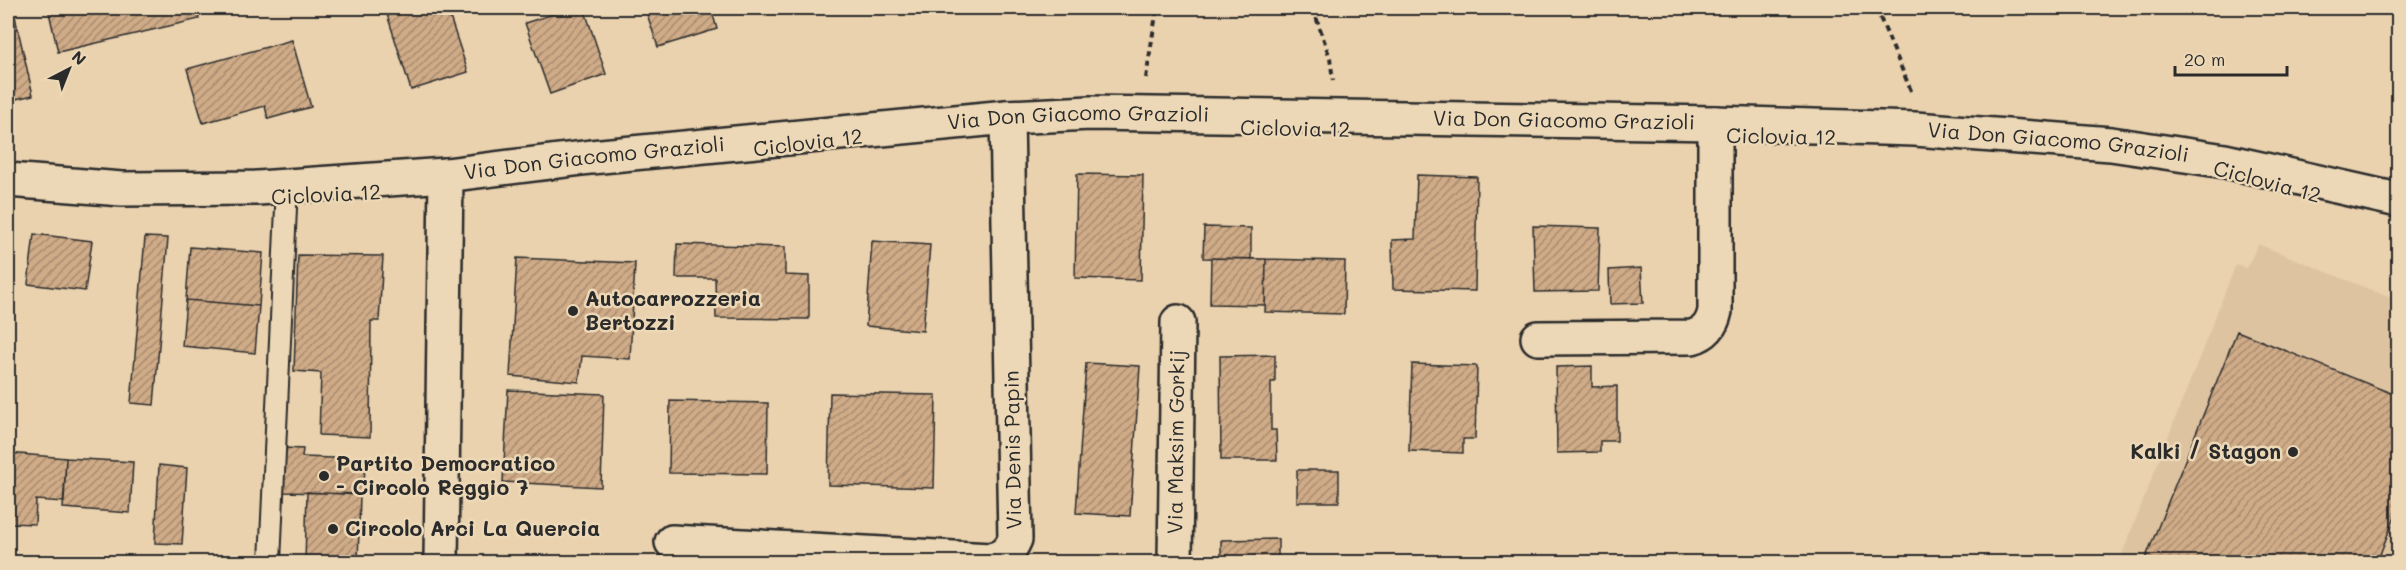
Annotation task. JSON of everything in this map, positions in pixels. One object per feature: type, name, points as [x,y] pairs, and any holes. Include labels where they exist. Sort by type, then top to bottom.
[{"type":"street","name":"Via Don Giacomo Grazioli","points":[[8,180],[122,189],[287,186],[446,175],[591,157],[1007,117],[1090,113],[1715,123],[1927,130],[2026,136],[2225,161],[2398,200]]},
{"type":"street","name":"Via Denis Papin","points":[[672,542],[990,560],[999,558],[1011,547],[1015,538],[1007,117]]},
{"type":"street","name":"Via Don Giacomo Grazioli","points":[[1538,338],[1692,338],[1701,335],[1708,328],[1715,311],[1715,123]]},
{"type":"street","name":"Via Don Giacomo Grazioli","points":[[441,562],[446,175]]},
{"type":"street","name":"Via Maksim Gorkij","points":[[1175,562],[1178,322]]},
{"type":"lane","points":[[270,562],[287,186]]},
{"type":"path","points":[[1141,114],[1157,8]]},
{"type":"path","points":[[1313,8],[1334,71],[1331,117]]},
{"type":"path","points":[[1876,8],[1927,130]]},
{"type":"shaded area","name":"Kalki / Stagon","points":[[2258,244],[2398,301],[2398,562],[2119,562],[2236,264],[2247,268]]},
{"type":"building","points":[[8,8],[13,8],[33,95],[8,101]]},
{"type":"building","points":[[48,8],[196,8],[199,19],[58,52]]},
{"type":"building","points":[[385,8],[447,8],[468,72],[411,90]]},
{"type":"building","points":[[572,8],[584,8],[606,74],[550,94],[525,23]]},
{"type":"building","points":[[645,8],[711,8],[717,29],[658,47]]},
{"type":"building","points":[[292,40],[311,107],[268,119],[265,106],[203,123],[187,69]]},
{"type":"building","points":[[1077,174],[1143,175],[1141,280],[1075,278]]},
{"type":"building","points":[[1417,175],[1477,177],[1475,291],[1393,289],[1392,240],[1415,239]]},
{"type":"building","points":[[1533,226],[1600,228],[1598,291],[1535,292]]},
{"type":"building","points":[[1204,227],[1251,228],[1251,259],[1203,258]]},
{"type":"building","points":[[34,234],[92,241],[85,291],[28,284]]},
{"type":"building","points":[[145,237],[168,238],[154,405],[131,403]]},
{"type":"building","points":[[872,241],[930,245],[923,331],[866,326]]},
{"type":"building","points":[[677,244],[785,247],[785,275],[809,276],[809,319],[716,318],[715,278],[676,278]]},
{"type":"building","points":[[190,247],[263,253],[259,306],[186,300]]},
{"type":"building","points":[[298,255],[383,256],[379,321],[371,321],[370,437],[319,435],[321,373],[294,371]]},
{"type":"building","name":"Autocarrozzeria Bertozzi","points":[[517,258],[635,263],[630,359],[582,356],[579,382],[510,376]]},
{"type":"building","points":[[1211,258],[1266,259],[1265,305],[1210,304]]},
{"type":"building","points":[[1266,259],[1345,261],[1344,314],[1265,312]]},
{"type":"building","points":[[1641,268],[1643,303],[1610,304],[1609,270]]},
{"type":"building","points":[[186,300],[259,306],[255,353],[182,346]]},
{"type":"building","name":"Kalki / Stagon","points":[[2237,331],[2398,396],[2398,508],[2377,562],[2144,562]]},
{"type":"building","points":[[1275,355],[1275,382],[1271,382],[1271,430],[1276,430],[1277,460],[1221,460],[1220,356]]},
{"type":"building","points":[[1086,363],[1140,366],[1130,516],[1076,513]]},
{"type":"building","points":[[1412,364],[1477,366],[1475,439],[1463,439],[1463,453],[1409,451]]},
{"type":"building","points":[[1592,366],[1592,387],[1617,386],[1617,441],[1600,441],[1600,452],[1557,453],[1556,367]]},
{"type":"building","points":[[508,390],[604,394],[601,487],[503,482]]},
{"type":"building","points":[[830,393],[936,395],[934,488],[828,485]]},
{"type":"building","points":[[670,401],[768,403],[767,474],[669,473]]},
{"type":"building","name":"Partito Democratico - Circolo Reggio 7","points":[[285,448],[303,449],[302,457],[365,459],[364,494],[283,492]]},
{"type":"building","points":[[8,453],[66,458],[64,502],[36,500],[35,524],[8,523]]},
{"type":"building","points":[[66,458],[133,462],[130,513],[63,508]]},
{"type":"building","points":[[159,465],[187,468],[182,544],[155,543]]},
{"type":"building","points":[[1297,470],[1339,470],[1339,502],[1297,502]]},
{"type":"building","name":"Circolo Arci La Quercia","points":[[307,492],[360,495],[358,562],[305,562]]},
{"type":"building","points":[[1278,539],[1278,562],[1221,562],[1221,540]]},
{"type":"place","name":"Autocarrozzeria Bertozzi","points":[[573,311]]},
{"type":"place","name":"Kalki / Stagon","points":[[2293,452]]},
{"type":"place","name":"Partito Democratico - Circolo Reggio 7","points":[[324,476]]},
{"type":"place","name":"Circolo Arci La Quercia","points":[[333,529]]}]
